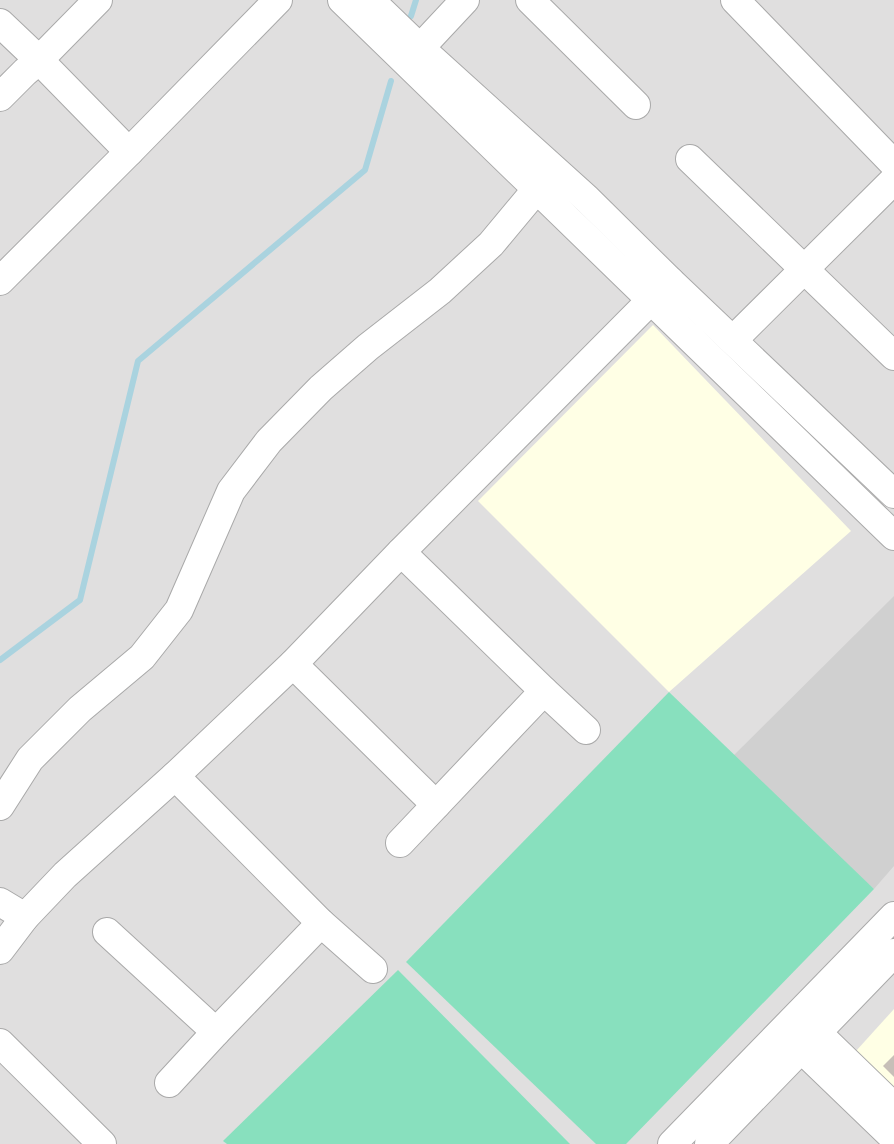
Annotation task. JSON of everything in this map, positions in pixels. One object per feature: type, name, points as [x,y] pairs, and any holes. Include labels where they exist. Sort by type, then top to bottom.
[{"type":"street","points":[[0,97],[98,0]]},
{"type":"street","points":[[0,282],[278,0]]},
{"type":"street","points":[[342,0],[414,56],[587,199],[661,290],[894,536]]},
{"type":"street","points":[[370,0],[414,56],[536,190],[661,290],[733,340],[894,494]]},
{"type":"street","points":[[414,56],[465,0]]},
{"type":"street","points":[[530,0],[636,105]]},
{"type":"street","points":[[735,0],[894,164]]},
{"type":"street","points":[[0,23],[129,152]]},
{"type":"street","points":[[690,159],[894,356]]},
{"type":"street","points":[[733,340],[894,180]]},
{"type":"street","points":[[0,806],[30,759],[80,708],[142,657],[178,610],[231,491],[269,441],[321,388],[368,347],[440,291],[491,244],[536,190]]},
{"type":"street","points":[[0,950],[25,917],[65,875],[175,776],[294,664],[401,552],[661,290]]},
{"type":"street","points":[[401,552],[586,730]]},
{"type":"street","points":[[294,664],[436,805]]},
{"type":"street","points":[[400,843],[544,691]]},
{"type":"street","points":[[175,776],[322,923],[373,970]]},
{"type":"street","points":[[0,902],[25,917]]},
{"type":"street","points":[[709,1144],[894,916]]},
{"type":"street","points":[[169,1083],[322,923]]},
{"type":"street","points":[[107,932],[216,1032]]},
{"type":"street","points":[[672,1144],[800,1032],[894,954]]},
{"type":"street","points":[[800,1032],[894,1106]]},
{"type":"street","points":[[800,1032],[894,1138]]},
{"type":"street","points":[[0,1043],[102,1144]]},
{"type":"shaded area","points":[[0,0],[894,0],[894,1144],[0,1144]]},
{"type":"shaded area","points":[[653,325],[851,531],[669,692],[478,501]]},
{"type":"shaded area","points":[[894,596],[894,866],[874,889],[730,759]]},
{"type":"shaded area","points":[[894,1009],[894,1088],[856,1051]]},
{"type":"green space","points":[[669,692],[874,889],[626,1144],[596,1144],[406,962]]},
{"type":"green space","points":[[398,970],[570,1144],[227,1144],[223,1141]]},
{"type":"building","points":[[894,1055],[894,1077],[883,1066]]},
{"type":"waterway","points":[[411,16],[416,0]]},
{"type":"waterway","points":[[0,660],[80,600],[138,361],[365,170],[391,81]]}]
